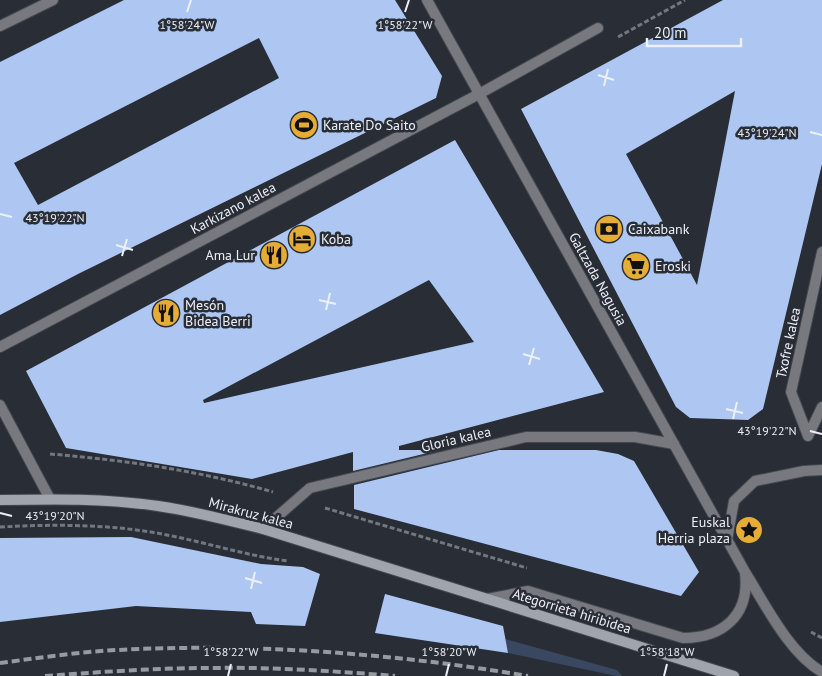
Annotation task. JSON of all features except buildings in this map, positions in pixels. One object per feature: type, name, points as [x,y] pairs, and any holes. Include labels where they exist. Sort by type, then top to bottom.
[{"type":"main road","name":"Mirakruz kalea","points":[[0,500],[104,500],[158,506],[211,516],[263,530],[487,599]]},
{"type":"main road","name":"Ategorrieta hiribidea","points":[[487,599],[734,676]]},
{"type":"street","points":[[0,26],[53,0]]},
{"type":"street","name":"Galtzada Nagusia","points":[[426,0],[744,572],[790,642],[802,657],[822,672]]},
{"type":"street","name":"Karkizano kalea","points":[[0,348],[478,94],[598,28]]},
{"type":"street","name":"Txofre kalea","points":[[822,252],[791,392],[808,436],[822,407]]},
{"type":"street","points":[[0,405],[50,499]]},
{"type":"street","name":"Gloria kalea","points":[[263,530],[310,488],[526,437],[635,437],[674,444]]},
{"type":"street","points":[[727,540],[734,501],[755,481],[804,471],[822,470]]},
{"type":"street","points":[[487,599],[528,591],[683,638],[697,638],[711,635],[724,628],[734,618],[744,596],[746,584],[744,572]]},
{"type":"path","points":[[25,452],[99,458],[221,478],[534,570]]},
{"type":"path","points":[[0,527],[47,525],[122,528],[172,536],[257,557],[293,562]]},
{"type":"path","points":[[810,632],[822,638]]},
{"type":"shaded area","points":[[505,639],[617,670],[622,676],[508,653]]},
{"type":"railway","points":[[0,663],[117,650],[168,648],[271,649],[426,661],[528,676]]},
{"type":"railway","points":[[45,676],[191,668],[304,670],[395,676]]},
{"type":"place","name":"Karate Do Saito","points":[[304,125]]},
{"type":"place","name":"Caixabank","points":[[609,229]]},
{"type":"place","name":"Koba","points":[[302,239]]},
{"type":"place","name":"Ama Lur","points":[[274,255]]},
{"type":"place","name":"Eroski","points":[[636,266]]},
{"type":"place","name":"Mesón Bidea Berri","points":[[166,313]]},
{"type":"place","name":"Euskal Herria plaza","points":[[749,530]]}]
